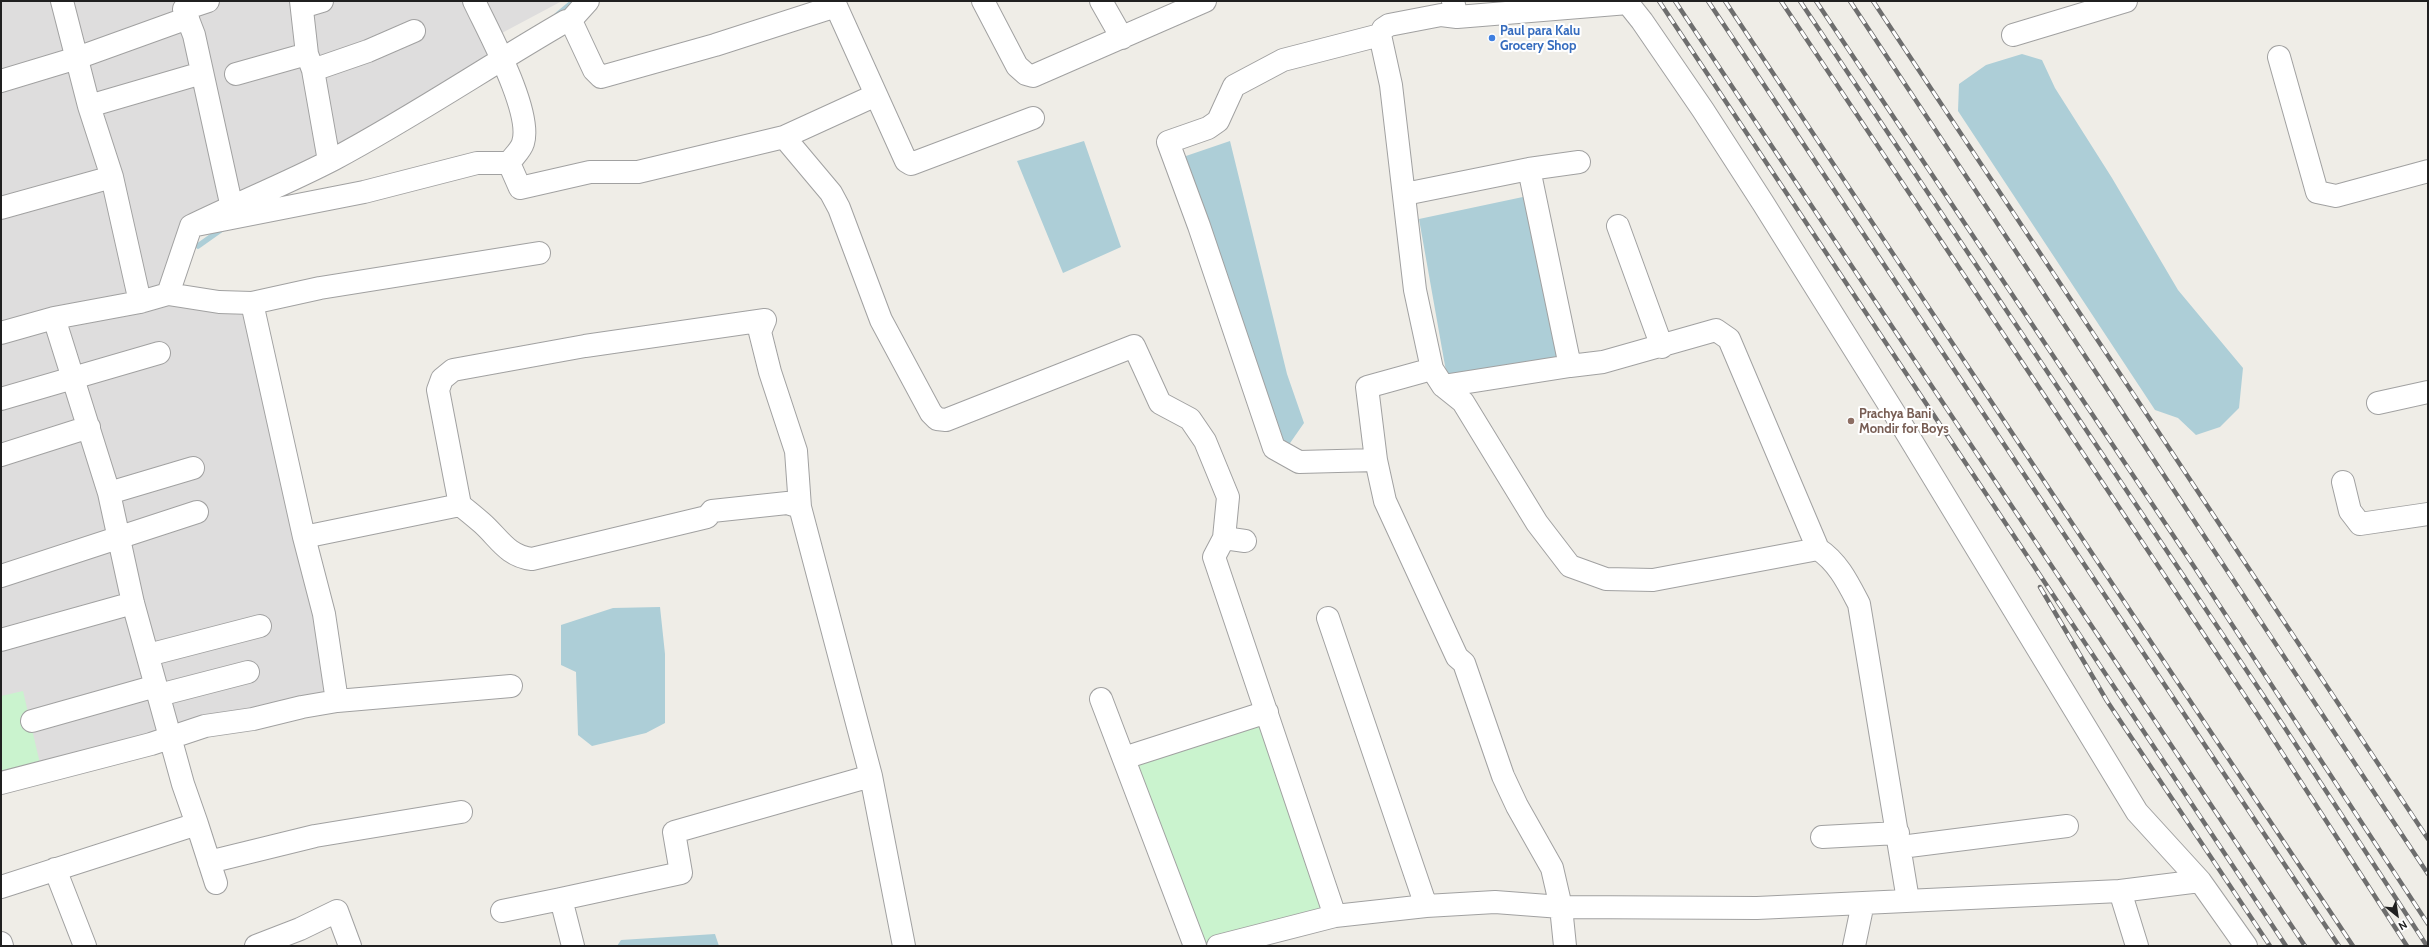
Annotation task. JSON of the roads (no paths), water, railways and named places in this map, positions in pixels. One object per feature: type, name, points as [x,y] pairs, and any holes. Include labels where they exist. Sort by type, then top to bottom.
[{"type":"street","points":[[62,1],[89,106],[112,177],[140,302]]},
{"type":"street","points":[[209,1],[184,9],[188,18],[202,73],[229,209]]},
{"type":"street","points":[[474,1],[501,59],[524,119],[523,143],[509,163]]},
{"type":"street","points":[[168,294],[191,226],[329,161],[389,129],[501,59],[570,21],[588,1]]},
{"type":"street","points":[[984,1],[1017,66],[1026,74],[1033,76],[1206,1]]},
{"type":"street","points":[[1101,1],[1122,38]]},
{"type":"street","points":[[2013,35],[2126,1]]},
{"type":"street","points":[[1818,549],[1653,580],[1606,579],[1570,566],[1537,523],[1463,402],[1437,378],[1415,290],[1405,194],[1391,85],[1380,35],[1383,29],[1389,25],[1441,15],[1455,9],[1627,2],[1694,98],[1763,203],[1903,427],[2137,812],[2200,881],[2246,946]]},
{"type":"street","points":[[308,3],[310,62],[329,161]]},
{"type":"street","points":[[570,21],[594,70],[601,77],[714,45],[835,3],[906,161],[911,164],[1033,118]]},
{"type":"street","points":[[1,81],[76,58],[188,18]]},
{"type":"street","points":[[236,74],[368,51],[414,31]]},
{"type":"street","points":[[1376,460],[1299,462],[1274,448],[1199,226],[1168,142],[1208,128],[1218,121],[1234,86],[1283,60],[1380,35]]},
{"type":"street","points":[[2279,57],[2317,192],[2336,196],[2428,171]]},
{"type":"street","points":[[89,106],[202,73]]},
{"type":"street","points":[[509,163],[520,188],[590,172],[638,172],[784,137],[876,95]]},
{"type":"street","points":[[784,137],[831,193],[839,208],[881,320],[931,413],[937,419],[946,420],[1134,346],[1160,403],[1190,418],[1204,441],[1228,497],[1224,538],[1214,557],[1335,916]]},
{"type":"street","points":[[1405,194],[1529,169],[1579,162]]},
{"type":"street","points":[[191,226],[229,209],[258,213],[364,192],[477,163],[509,163]]},
{"type":"street","points":[[1529,169],[1570,366]]},
{"type":"street","points":[[1,208],[112,177]]},
{"type":"street","points":[[1618,226],[1662,347]]},
{"type":"street","points":[[1,333],[54,318],[140,302],[168,294],[219,302],[252,303],[320,288],[539,252]]},
{"type":"street","points":[[252,303],[304,537],[324,614],[337,702]]},
{"type":"street","points":[[54,318],[109,493],[133,603],[157,690],[216,883]]},
{"type":"street","points":[[800,507],[787,503],[712,511],[707,517],[532,559],[522,558],[504,549],[483,524],[460,505],[438,390],[442,379],[452,370],[585,346],[765,320],[760,332],[770,372],[796,451],[800,507],[871,776],[904,946]]},
{"type":"street","points":[[1565,946],[1561,907],[1552,868],[1517,806],[1503,776],[1464,663],[1455,654],[1385,501],[1376,460],[1367,387],[1437,378],[1603,362],[1662,347],[1716,330],[1729,340],[1818,549],[1828,556],[1847,581],[1859,604],[1908,900]]},
{"type":"street","points":[[1,399],[159,353]]},
{"type":"street","points":[[2378,403],[2428,392]]},
{"type":"street","points":[[1,455],[89,427]]},
{"type":"street","points":[[109,493],[193,468]]},
{"type":"street","points":[[2343,482],[2350,511],[2360,524],[2428,514]]},
{"type":"street","points":[[304,537],[460,505]]},
{"type":"street","points":[[1,576],[197,512]]},
{"type":"street","points":[[1224,538],[1245,541]]},
{"type":"street","points":[[1,640],[133,603]]},
{"type":"street","points":[[1328,618],[1426,906]]},
{"type":"street","points":[[148,655],[260,626]]},
{"type":"street","points":[[32,721],[157,690],[248,672]]},
{"type":"street","points":[[1,783],[171,737],[205,726],[337,702],[511,686]]},
{"type":"street","points":[[1101,699],[1195,946]]},
{"type":"street","points":[[1124,758],[1267,712]]},
{"type":"street","points":[[502,912],[680,873],[674,832],[871,776]]},
{"type":"street","points":[[209,862],[315,836],[461,812]]},
{"type":"street","points":[[1,887],[197,824]]},
{"type":"street","points":[[1822,837],[1899,840],[2067,826]]},
{"type":"street","points":[[55,869],[85,946]]},
{"type":"street","points":[[1218,946],[1335,916],[1426,906],[1496,902],[1561,907],[1757,908],[1908,900],[2120,892],[2200,881]]},
{"type":"street","points":[[2120,892],[2137,946]]},
{"type":"street","points":[[561,900],[573,946]]},
{"type":"street","points":[[1854,946],[1863,902]]},
{"type":"street","points":[[256,946],[300,929],[337,911],[350,946]]},
{"type":"water","points":[[2022,54],[2042,60],[2055,88],[2112,178],[2178,290],[2243,368],[2239,408],[2220,427],[2196,435],[2178,418],[2155,410],[1958,111],[1959,84],[1986,65]]},
{"type":"water","points":[[1084,141],[1121,247],[1063,273],[1017,161]]},
{"type":"water","points":[[1230,141],[1287,374],[1304,423],[1288,446],[1278,445],[1183,157]]},
{"type":"water","points":[[1537,194],[1566,359],[1447,377],[1419,219]]},
{"type":"water","points":[[660,607],[665,654],[665,723],[646,733],[592,746],[578,735],[576,672],[561,665],[561,625],[613,608]]},
{"type":"water","points":[[715,934],[719,946],[617,946],[621,940]]},
{"type":"waterway","points":[[557,15],[574,1]]},
{"type":"waterway","points":[[198,246],[222,229]]},
{"type":"railway","points":[[1659,1],[2286,946]]},
{"type":"railway","points":[[1675,1],[2305,946]]},
{"type":"railway","points":[[1708,1],[2339,946]]},
{"type":"railway","points":[[1725,1],[2353,946]]},
{"type":"railway","points":[[1781,1],[2259,717],[2407,946]]},
{"type":"railway","points":[[1800,1],[2283,725],[2427,946]]},
{"type":"railway","points":[[1816,1],[2195,568],[2428,924]]},
{"type":"railway","points":[[1850,1],[2428,874]]},
{"type":"railway","points":[[1873,1],[2428,839]]},
{"type":"railway","points":[[2040,587],[2107,701],[2270,946]]},
{"type":"place","name":"Paul para Kalu Grocery Shop","points":[[1492,38]]},
{"type":"place","name":"Prachya Bani Mondir for Boys","points":[[1851,421]]}]
